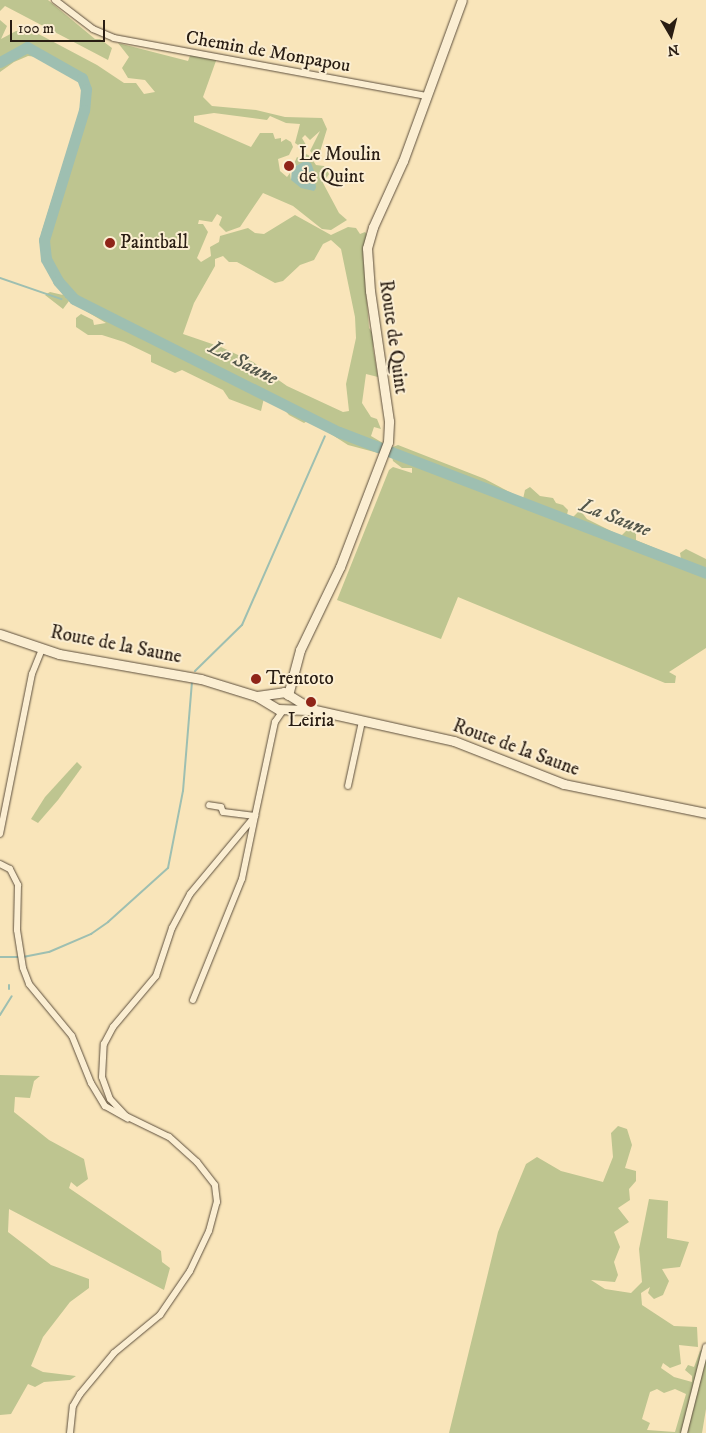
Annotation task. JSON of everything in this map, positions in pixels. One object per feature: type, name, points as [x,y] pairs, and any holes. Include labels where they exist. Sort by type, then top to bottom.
[{"type":"street","name":"Chemin de Monpapou","points":[[55,0],[93,29],[114,38],[428,96]]},
{"type":"street","name":"Route de Quint","points":[[277,693],[291,676],[342,562],[388,442],[389,421],[370,292],[368,248],[428,96],[462,0]]},
{"type":"street","name":"Route de la Saune","points":[[0,634],[87,660],[183,674],[256,696],[274,706],[285,709],[315,710],[460,742],[564,784],[706,813]]},
{"type":"street","points":[[0,834],[32,674],[42,648]]},
{"type":"street","name":"Route de Quint","points":[[285,709],[289,696],[291,676]]},
{"type":"street","name":"Route de la Saune","points":[[256,696],[277,693],[289,696],[315,710]]},
{"type":"street","points":[[193,1000],[242,879],[275,722],[274,706],[277,693]]},
{"type":"street","points":[[275,722],[285,709]]},
{"type":"street","points":[[348,786],[362,721]]},
{"type":"street","points":[[209,805],[221,807],[223,812],[254,816]]},
{"type":"street","points":[[134,1121],[115,1105],[106,1091],[101,1071],[104,1044],[113,1027],[156,976],[172,928],[190,894],[254,816]]},
{"type":"street","points":[[0,864],[10,869],[18,885],[18,937],[23,968],[29,984],[72,1036],[91,1083],[105,1106],[118,1116],[169,1137],[197,1162],[214,1185],[215,1210],[198,1256],[166,1307],[114,1353],[80,1394],[73,1406],[70,1433]]},
{"type":"street","points":[[684,1433],[706,1347]]},
{"type":"green space","points":[[0,0],[48,0],[95,39],[100,39],[112,48],[108,60],[5,6],[0,11]]},
{"type":"green space","points":[[0,20],[7,26],[1,39],[16,31],[31,30],[97,65],[124,83],[136,83],[144,94],[155,92],[145,80],[128,78],[122,68],[129,57],[118,43],[188,61],[191,53],[217,58],[203,97],[212,106],[256,110],[285,117],[322,118],[327,129],[319,155],[315,156],[310,151],[320,131],[310,140],[305,135],[302,138],[306,145],[301,147],[295,143],[300,124],[286,123],[270,116],[267,120],[214,113],[194,116],[194,122],[251,147],[260,133],[273,133],[275,139],[281,138],[281,142],[286,139],[291,142],[293,147],[289,155],[278,159],[280,171],[287,177],[290,173],[291,180],[300,164],[292,168],[297,157],[302,160],[306,154],[310,156],[316,165],[324,166],[329,174],[323,183],[339,213],[347,220],[331,230],[322,229],[293,206],[263,193],[240,227],[226,232],[219,225],[222,217],[217,214],[212,222],[199,220],[198,224],[203,224],[208,232],[197,258],[201,262],[211,256],[210,247],[219,242],[220,236],[248,228],[255,233],[264,234],[295,215],[331,235],[348,227],[356,228],[360,234],[365,232],[368,236],[363,253],[369,328],[374,335],[373,348],[378,377],[366,374],[362,403],[371,417],[377,419],[381,429],[374,427],[371,436],[383,443],[378,453],[348,445],[309,420],[304,423],[289,415],[280,405],[264,398],[261,411],[229,399],[223,390],[182,370],[175,373],[151,362],[151,355],[124,342],[102,335],[88,335],[76,327],[76,318],[81,314],[93,320],[94,325],[106,323],[69,301],[63,309],[45,295],[50,292],[63,295],[48,273],[41,249],[41,234],[82,104],[82,85],[75,77],[38,57],[28,56],[14,62],[0,72]],"holes":[[[331,240],[341,249],[355,317],[356,338],[346,384],[349,411],[343,412],[287,386],[253,362],[221,347],[183,334],[194,303],[215,266],[215,259],[223,256],[229,262],[237,262],[275,283],[283,281],[300,265],[314,260],[323,244]]]},
{"type":"green space","points":[[398,445],[485,479],[523,499],[525,490],[530,487],[540,496],[553,498],[556,503],[563,505],[568,510],[567,515],[573,517],[580,510],[587,519],[621,536],[629,528],[636,533],[636,540],[681,559],[680,553],[686,549],[706,559],[706,648],[669,672],[676,676],[675,683],[665,683],[458,597],[441,639],[337,600],[389,470],[393,467],[412,473],[412,468],[402,468],[393,461],[390,448]]},
{"type":"green space","points":[[77,762],[82,767],[58,800],[38,823],[31,819],[45,797]]},
{"type":"green space","points":[[0,1075],[40,1076],[34,1081],[30,1098],[15,1097],[14,1112],[49,1140],[84,1159],[88,1179],[77,1187],[71,1182],[69,1188],[161,1251],[162,1262],[170,1268],[164,1290],[9,1209],[8,1232],[51,1265],[89,1279],[89,1288],[70,1302],[43,1337],[31,1366],[43,1372],[76,1376],[70,1380],[44,1382],[35,1387],[28,1384],[11,1414],[0,1415]]},
{"type":"green space","points":[[618,1126],[627,1129],[632,1145],[625,1168],[636,1171],[636,1181],[629,1189],[630,1200],[618,1208],[629,1222],[614,1232],[620,1247],[614,1262],[618,1275],[615,1282],[591,1280],[605,1289],[631,1293],[642,1282],[639,1249],[649,1199],[668,1201],[667,1238],[689,1242],[680,1267],[662,1269],[669,1281],[663,1295],[654,1299],[648,1293],[650,1287],[641,1293],[642,1305],[674,1326],[697,1327],[698,1347],[679,1345],[681,1364],[670,1368],[663,1363],[661,1368],[674,1377],[692,1382],[692,1376],[685,1370],[688,1365],[694,1367],[700,1351],[706,1347],[706,1409],[702,1433],[449,1433],[498,1232],[526,1164],[537,1157],[561,1171],[603,1182],[613,1157],[611,1133]],"holes":[[[657,1389],[664,1393],[675,1389],[686,1394],[675,1432],[647,1430],[650,1423],[642,1419],[650,1392]]]},
{"type":"shaded area","points":[[305,161],[311,163],[314,171],[316,188],[314,191],[301,188],[291,180],[292,168]]},
{"type":"waterway","name":"La Saune","points":[[0,62],[27,47],[82,78],[86,89],[84,110],[44,240],[46,259],[58,281],[74,299],[339,432],[706,573]]},
{"type":"waterway","points":[[0,278],[61,299]]},
{"type":"waterway","name":"La Saune","points":[[66,297],[72,296]]},
{"type":"waterway","points":[[195,671],[242,625],[325,436]]},
{"type":"waterway","points":[[23,957],[49,952],[91,934],[108,922],[168,868],[183,791],[192,682]]},
{"type":"waterway","points":[[0,957],[20,957]]},
{"type":"waterway","points":[[0,1015],[12,996]]},
{"type":"place","name":"Le Moulin de Quint","points":[[289,166]]},
{"type":"place","name":"Paintball","points":[[110,243]]},
{"type":"place","name":"Trentoto","points":[[256,679]]},
{"type":"place","name":"Leiria","points":[[311,702]]}]
